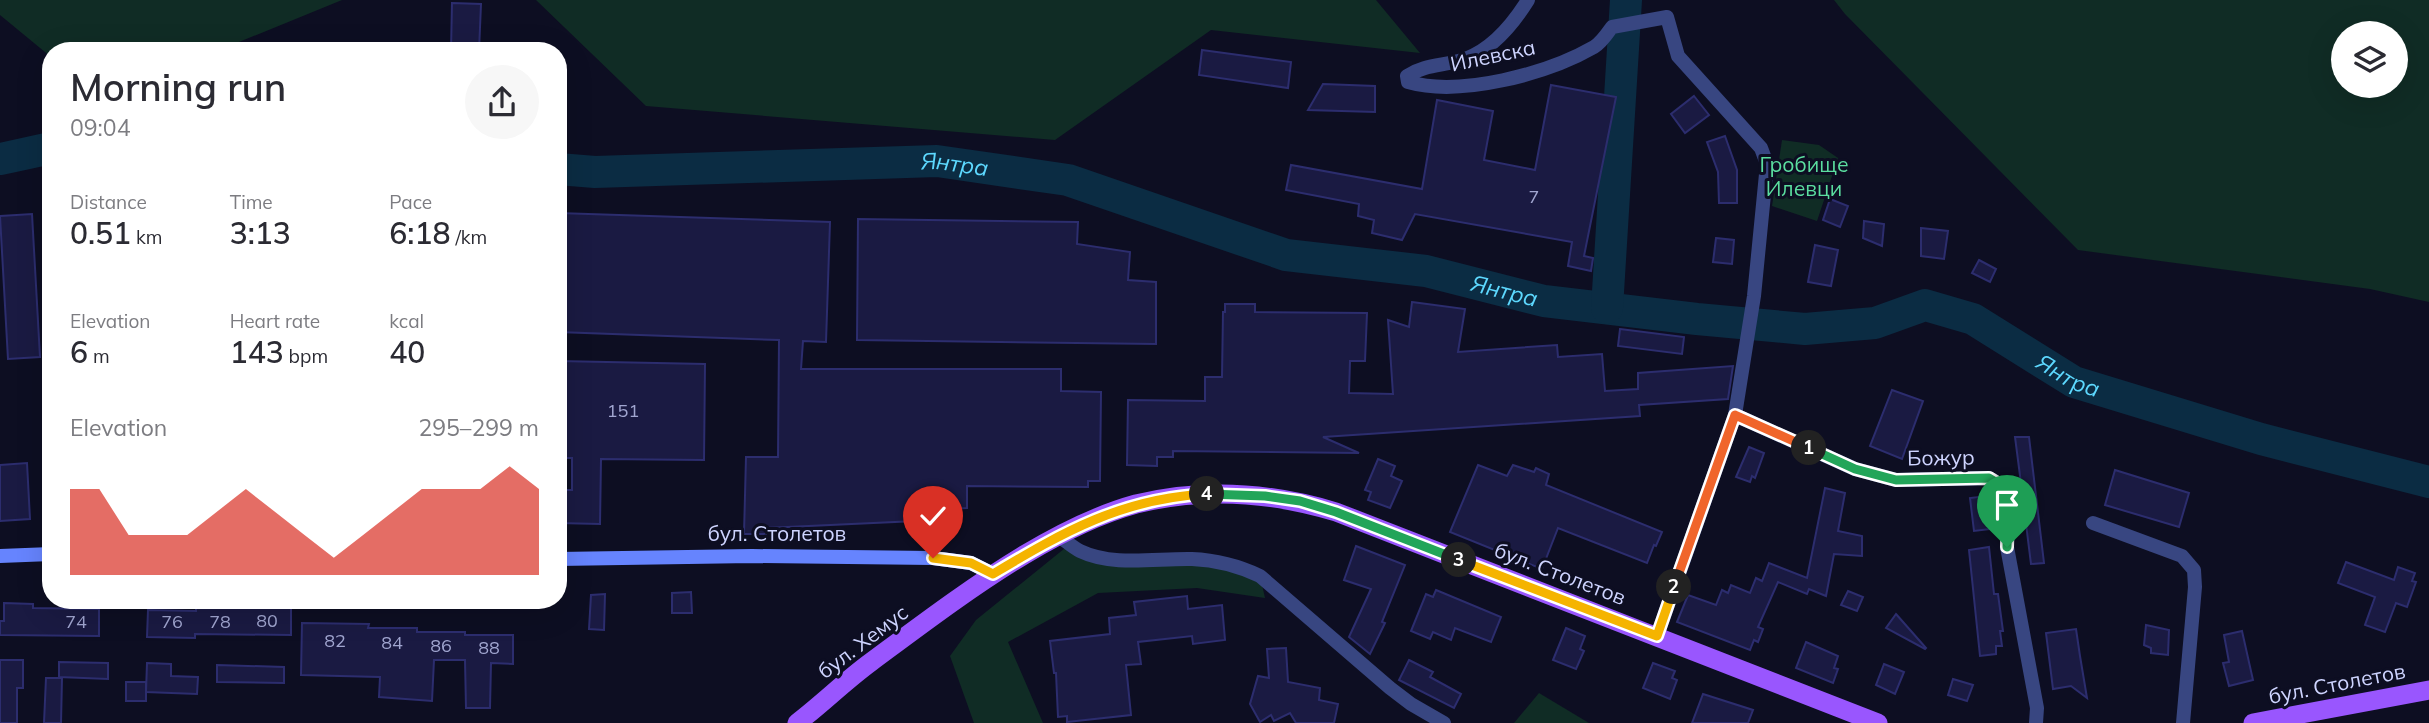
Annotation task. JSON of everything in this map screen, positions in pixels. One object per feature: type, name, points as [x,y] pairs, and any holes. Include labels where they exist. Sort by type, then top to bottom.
[{"type":"main road","name":"бул. Столетов","points":[[567,559],[752,556],[933,558],[971,563],[993,574],[1058,535],[1135,505],[1204,494],[1265,496],[1300,501],[1336,512],[1878,723]]},
{"type":"main road","points":[[0,556],[42,554]]},
{"type":"main road","name":"бул. Хемус","points":[[797,723],[870,663],[993,574]]},
{"type":"main road","name":"бул. Столетов","points":[[2253,723],[2429,690]]},
{"type":"street","name":"Илевска","points":[[1528,0],[1511,25],[1488,46],[1464,59],[1416,70],[1407,76],[1408,82],[1428,87],[1456,88],[1532,74],[1597,46],[1612,27],[1667,17],[1678,56],[1761,148],[1767,164],[1754,296],[1735,415]]},
{"type":"street","points":[[1657,636],[1735,415]]},
{"type":"street","name":"Божур","points":[[1735,415],[1866,472],[1896,480],[1989,478],[2002,486],[2008,509],[2007,547],[2037,708],[2036,723]]},
{"type":"street","points":[[2093,523],[2182,556],[2194,570],[2195,587],[2183,723]]},
{"type":"street","points":[[1058,535],[1080,551],[1097,556],[1131,560],[1193,559],[1219,562],[1260,576],[1390,688],[1444,723]]},
{"type":"green space","points":[[0,0],[342,0],[239,42],[42,42],[42,50],[0,15]]},
{"type":"green space","points":[[536,0],[1376,0],[1420,53],[1211,30],[1055,140],[646,106]]},
{"type":"green space","points":[[1834,0],[2429,0],[2429,302],[2370,289],[2078,250]]},
{"type":"green space","name":"Гробище Илевци","points":[[1782,140],[1819,145],[1838,158],[1817,221],[1772,206]]},
{"type":"green space","points":[[1070,544],[1080,551],[1193,559],[1260,576],[1265,598],[1197,588],[1098,593],[1008,642],[1043,723],[974,723],[950,656],[976,620]]},
{"type":"green space","points":[[1539,693],[1589,723],[1514,723]]},
{"type":"building","points":[[452,3],[481,4],[479,42],[451,42]]},
{"type":"building","points":[[1202,50],[1291,62],[1288,88],[1199,75]]},
{"type":"building","points":[[1323,84],[1375,86],[1375,112],[1308,110]]},
{"type":"building","points":[[1551,85],[1616,97],[1584,256],[1593,258],[1591,271],[1568,266],[1572,242],[1415,214],[1402,240],[1372,233],[1374,220],[1358,216],[1359,204],[1286,190],[1291,165],[1422,189],[1437,100],[1493,111],[1484,160],[1535,170]]},
{"type":"building","points":[[1694,96],[1709,115],[1685,133],[1671,114]]},
{"type":"building","points":[[1725,136],[1737,170],[1737,203],[1719,203],[1718,172],[1707,142]]},
{"type":"building","points":[[1830,199],[1848,206],[1840,227],[1823,220]]},
{"type":"building","points":[[567,213],[830,222],[826,342],[803,341],[801,369],[1061,369],[1061,391],[1101,392],[1100,481],[1088,481],[1088,487],[967,486],[967,508],[917,510],[916,521],[766,528],[766,534],[744,534],[746,457],[778,457],[779,340],[567,332]]},
{"type":"building","points":[[32,214],[40,357],[8,359],[0,216]]},
{"type":"building","points":[[858,219],[1078,222],[1077,244],[1130,252],[1128,280],[1156,282],[1156,344],[857,340]]},
{"type":"building","points":[[1864,221],[1884,224],[1882,246],[1863,238]]},
{"type":"building","points":[[1921,228],[1948,231],[1944,259],[1921,256]]},
{"type":"building","points":[[1716,238],[1734,240],[1732,264],[1713,262]]},
{"type":"building","points":[[1815,245],[1838,250],[1831,286],[1808,282]]},
{"type":"building","points":[[1979,260],[1996,269],[1990,282],[1972,273]]},
{"type":"building","points":[[1412,302],[1465,309],[1458,352],[1557,345],[1558,357],[1602,354],[1605,391],[1638,389],[1638,373],[1733,366],[1728,399],[1639,405],[1640,416],[1323,437],[1359,453],[1173,451],[1173,457],[1157,457],[1157,466],[1127,465],[1128,400],[1205,401],[1205,377],[1222,377],[1225,304],[1255,304],[1255,312],[1367,313],[1365,361],[1350,361],[1349,393],[1393,394],[1388,320],[1409,327]]},
{"type":"building","points":[[1620,329],[1684,337],[1682,354],[1618,346]]},
{"type":"building","points":[[567,361],[705,364],[704,460],[601,459],[600,524],[567,523],[567,490],[572,490],[572,458],[567,458]]},
{"type":"building","points":[[1892,390],[1923,401],[1902,459],[1870,446]]},
{"type":"building","points":[[2015,437],[2029,437],[2044,563],[2031,564],[2026,524],[2017,525],[2018,509],[2014,492],[2022,491]]},
{"type":"building","points":[[1749,447],[1764,453],[1755,478],[1752,476],[1750,482],[1736,477]]},
{"type":"building","points":[[1378,459],[1395,466],[1391,476],[1402,481],[1390,508],[1368,500],[1371,492],[1365,490]]},
{"type":"building","points":[[27,463],[30,519],[0,521],[0,465]]},
{"type":"building","points":[[1478,465],[1507,476],[1513,465],[1534,472],[1536,468],[1549,474],[1546,485],[1662,532],[1647,563],[1558,528],[1542,569],[1450,532]]},
{"type":"building","points":[[2115,470],[2189,493],[2179,527],[2105,505]]},
{"type":"building","points":[[1825,488],[1845,493],[1838,531],[1862,536],[1862,556],[1834,554],[1826,596],[1809,589],[1807,594],[1778,582],[1758,627],[1763,629],[1758,642],[1754,640],[1750,650],[1677,622],[1688,595],[1716,605],[1722,590],[1728,593],[1731,585],[1750,593],[1756,578],[1762,581],[1769,563],[1807,578]]},
{"type":"building","points":[[1994,495],[1998,510],[1998,528],[1974,531],[1970,498]]},
{"type":"building","points":[[1356,546],[1405,565],[1382,622],[1385,623],[1370,654],[1349,637],[1371,589],[1344,580]]},
{"type":"building","points":[[1989,547],[1994,594],[1998,594],[2003,631],[2000,631],[2002,646],[1996,646],[1996,654],[1980,656],[1969,550]]},
{"type":"building","points":[[2346,562],[2394,580],[2398,567],[2415,573],[2412,581],[2416,582],[2407,607],[2396,603],[2385,632],[2365,625],[2375,597],[2338,583]]},
{"type":"building","points":[[1436,590],[1501,617],[1491,642],[1455,628],[1451,640],[1433,632],[1430,639],[1411,631],[1426,594],[1433,597]]},
{"type":"building","points":[[1848,591],[1863,597],[1857,611],[1841,605]]},
{"type":"building","points":[[691,592],[692,613],[672,613],[672,593]]},
{"type":"building","points":[[605,594],[604,630],[589,629],[591,595]]},
{"type":"building","points":[[1187,596],[1188,609],[1222,605],[1225,640],[1193,644],[1192,636],[1138,642],[1141,664],[1126,665],[1131,715],[1067,722],[1067,716],[1058,717],[1056,673],[1050,641],[1110,634],[1109,618],[1136,615],[1134,602]]},
{"type":"building","points":[[4,603],[33,604],[33,608],[42,609],[99,609],[99,636],[0,635],[0,621],[4,621]]},
{"type":"building","points":[[291,609],[291,635],[195,634],[195,638],[147,637],[148,610]]},
{"type":"building","points":[[1896,614],[1926,648],[1925,649],[1886,628]]},
{"type":"building","points":[[302,623],[369,624],[368,628],[417,628],[417,632],[513,635],[513,664],[491,663],[490,708],[466,708],[465,660],[434,660],[432,701],[379,697],[380,677],[301,675]]},
{"type":"building","points":[[2146,625],[2169,630],[2168,655],[2151,653],[2151,648],[2144,645]]},
{"type":"building","points":[[1566,628],[1585,636],[1580,649],[1584,651],[1576,669],[1553,660]]},
{"type":"building","points":[[2076,629],[2087,698],[2071,686],[2053,689],[2046,633]]},
{"type":"building","points":[[2242,631],[2253,680],[2229,686],[2223,663],[2229,662],[2224,635]]},
{"type":"building","points":[[1806,642],[1838,656],[1834,668],[1838,669],[1833,683],[1796,668]]},
{"type":"building","points":[[1286,648],[1288,682],[1320,688],[1319,700],[1338,704],[1334,723],[1296,723],[1290,713],[1274,721],[1271,715],[1260,722],[1250,704],[1258,676],[1269,678],[1267,649]]},
{"type":"building","points":[[0,660],[23,660],[23,688],[17,688],[17,723],[0,723]]},
{"type":"building","points":[[1409,660],[1433,672],[1430,677],[1461,694],[1454,708],[1399,680]]},
{"type":"building","points":[[59,662],[108,663],[108,679],[59,677]]},
{"type":"building","points":[[147,663],[171,664],[171,676],[198,677],[197,694],[146,692]]},
{"type":"building","points":[[1653,663],[1675,671],[1672,678],[1677,680],[1670,699],[1643,688]]},
{"type":"building","points":[[1884,664],[1904,672],[1895,694],[1876,685]]},
{"type":"building","points":[[217,665],[284,667],[284,683],[217,682]]},
{"type":"building","points":[[46,678],[62,678],[61,723],[44,723]]},
{"type":"building","points":[[1953,679],[1973,685],[1967,701],[1948,695]]},
{"type":"building","points":[[126,682],[146,682],[146,701],[126,701]]},
{"type":"building","points":[[1703,694],[1753,710],[1748,723],[1692,723]]},
{"type":"waterway","points":[[1607,308],[1626,0]]},
{"type":"waterway","name":"Янтра","points":[[0,159],[42,150]]},
{"type":"waterway","name":"Янтра","points":[[567,170],[595,172],[937,161],[1068,180],[1286,255],[1426,271],[1544,301],[1805,329],[1875,323],[1925,305],[1973,319],[2074,382],[2261,439],[2429,482]]},
{"type":"route","points":[[933,558],[971,563],[993,574],[1058,535],[1135,505],[1204,494],[1265,496],[1300,501],[1336,512],[1657,636],[1735,415],[1855,469],[1896,480],[1989,478],[2002,486],[2008,509],[2007,547]]}]
